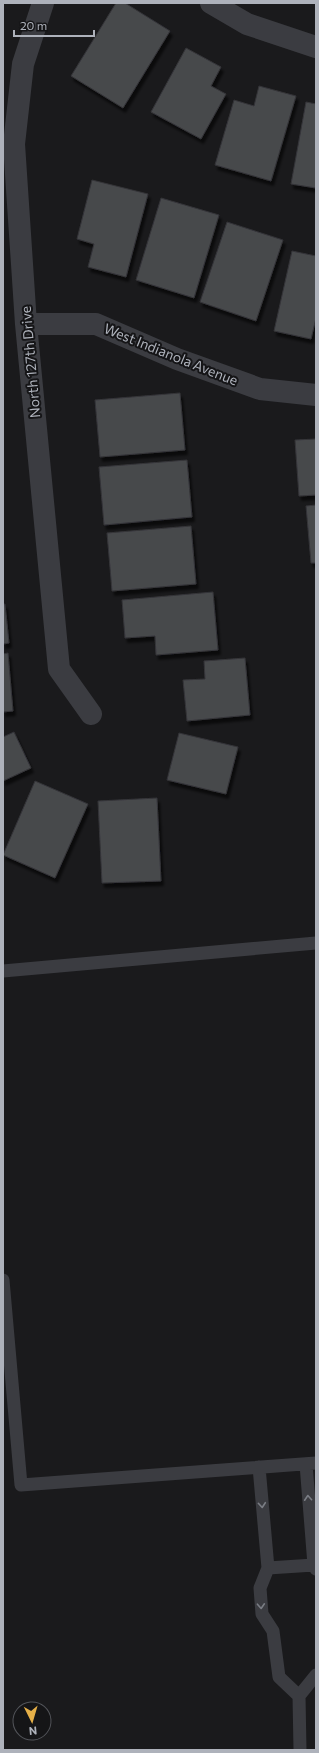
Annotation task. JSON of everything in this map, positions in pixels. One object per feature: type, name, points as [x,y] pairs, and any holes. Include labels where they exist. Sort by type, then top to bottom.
[{"type":"street","name":"North 127th Drive","points":[[42,3],[23,64],[14,144],[26,324],[59,669],[91,714]]},
{"type":"street","points":[[211,3],[247,24],[316,47]]},
{"type":"street","name":"West Indianola Avenue","points":[[26,324],[96,324],[177,359],[260,389],[316,395]]},
{"type":"lane","points":[[3,971],[316,943]]},
{"type":"lane","points":[[3,1280],[20,1485],[311,1463],[315,1567],[268,1568]]},
{"type":"lane","points":[[259,1466],[268,1568],[260,1588],[262,1614],[273,1631],[279,1677],[299,1696]]},
{"type":"lane","points":[[300,1750],[299,1696],[316,1674]]},
{"type":"building","points":[[116,3],[125,3],[170,31],[123,108],[71,76]]},
{"type":"building","points":[[186,48],[221,67],[211,86],[226,94],[201,139],[151,112]]},
{"type":"building","points":[[259,86],[296,96],[271,181],[215,165],[234,100],[254,106]]},
{"type":"building","points":[[306,102],[316,104],[316,188],[291,184]]},
{"type":"building","points":[[92,180],[148,194],[126,277],[88,267],[94,244],[77,239]]},
{"type":"building","points":[[161,198],[219,215],[194,298],[136,280]]},
{"type":"building","points":[[227,222],[283,240],[256,321],[200,302]]},
{"type":"building","points":[[292,251],[316,256],[316,318],[311,339],[274,331]]},
{"type":"building","points":[[180,393],[185,450],[100,457],[95,400]]},
{"type":"building","points":[[316,439],[316,495],[299,496],[295,440]]},
{"type":"building","points":[[187,460],[192,517],[104,525],[99,467]]},
{"type":"building","points":[[316,505],[316,563],[311,563],[306,506]]},
{"type":"building","points":[[191,526],[196,584],[112,591],[107,533]]},
{"type":"building","points":[[213,592],[218,650],[156,655],[155,636],[125,638],[122,600]]},
{"type":"building","points":[[3,604],[5,604],[9,643],[3,644]]},
{"type":"building","points":[[8,653],[13,711],[3,712],[3,654]]},
{"type":"building","points":[[245,658],[250,715],[187,721],[183,680],[205,679],[204,661]]},
{"type":"building","points":[[14,732],[31,768],[3,781],[3,737]]},
{"type":"building","points":[[179,733],[238,747],[226,794],[167,780]]},
{"type":"building","points":[[35,781],[88,804],[55,878],[3,855]]},
{"type":"building","points":[[157,798],[161,881],[102,883],[98,801]]}]
